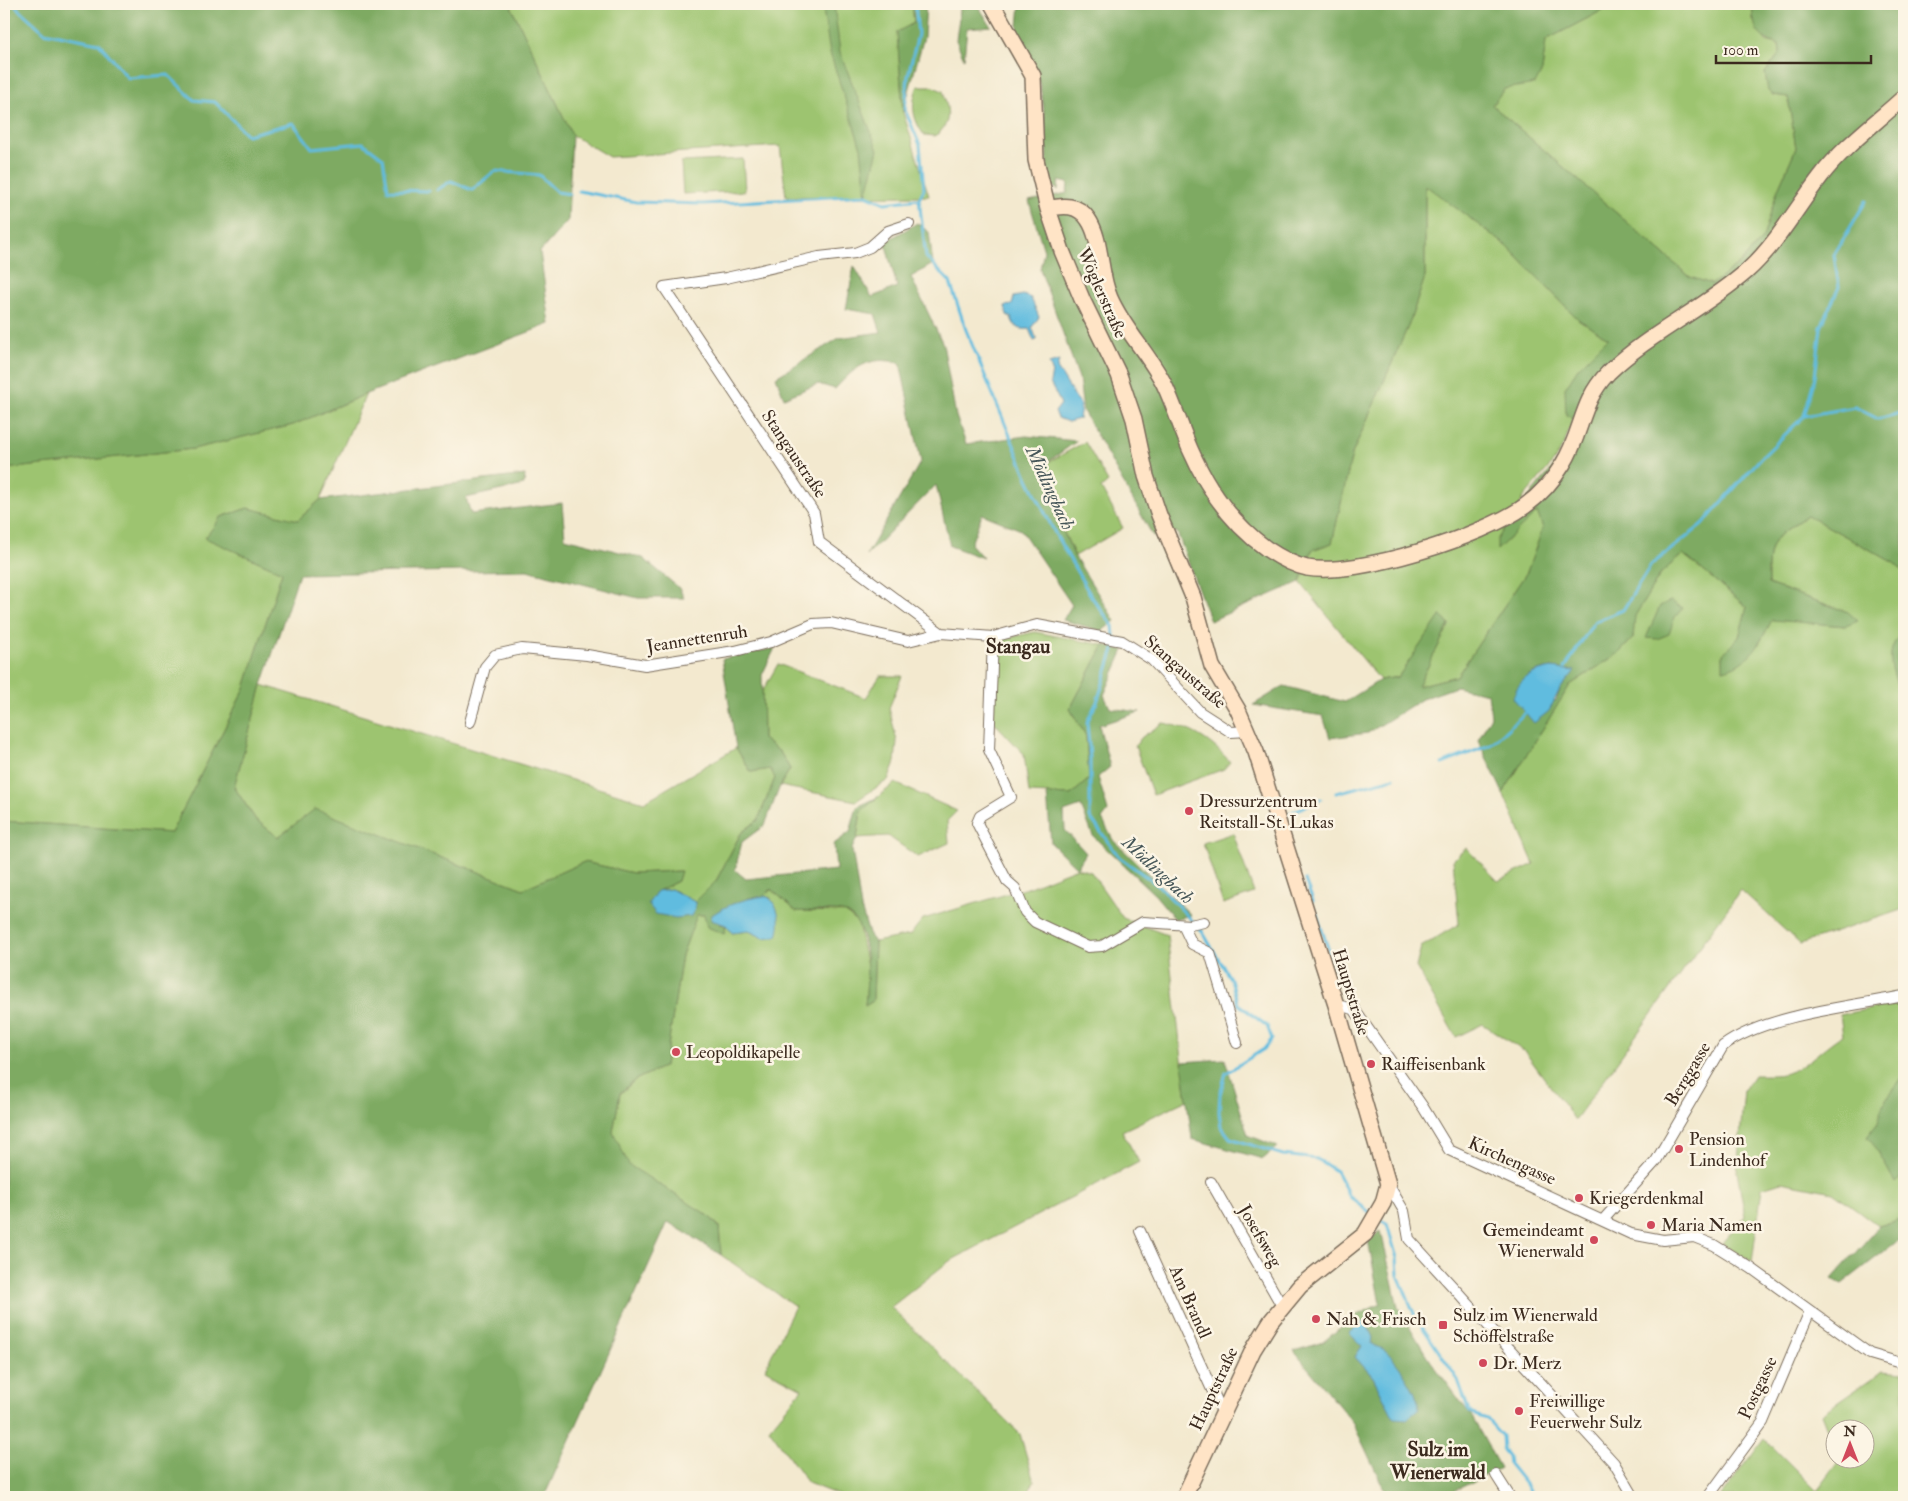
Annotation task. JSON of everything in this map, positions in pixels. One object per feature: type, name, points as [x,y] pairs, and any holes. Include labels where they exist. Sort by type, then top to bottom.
[{"type":"main road","name":"Wöglerstraße","points":[[992,4],[1032,76],[1036,160],[1048,209],[1062,251],[1082,299],[1119,375],[1134,419],[1146,476],[1159,515],[1193,596]]},
{"type":"main road","points":[[1048,209],[1072,206],[1081,211],[1089,220],[1096,237],[1099,262],[1109,297],[1126,327],[1150,359],[1164,385],[1190,451],[1210,488],[1233,518],[1250,537],[1277,555],[1295,564],[1307,568],[1344,568],[1422,550],[1461,537],[1502,520],[1531,501],[1547,485],[1563,464],[1585,406],[1602,380],[1633,351],[1747,271],[1763,254],[1838,157],[1904,97]]},
{"type":"main road","name":"Hauptstraße","points":[[1184,1497],[1253,1350],[1282,1306],[1300,1286],[1365,1234],[1383,1203],[1388,1184],[1336,1005],[1248,732],[1212,666],[1193,596]]},
{"type":"street","name":"Stangaustraße","points":[[909,224],[888,231],[870,247],[855,253],[819,257],[726,278],[664,287],[814,513],[819,542],[941,633],[993,637],[1037,625],[1122,641],[1152,660],[1200,712],[1232,732],[1248,732]]},
{"type":"street","name":"Jeannettenruh","points":[[470,722],[485,667],[496,655],[522,649],[587,655],[645,665],[762,645],[813,624],[831,623],[908,641],[941,633]]},
{"type":"street","points":[[993,637],[989,750],[1011,797],[980,816],[977,823],[1006,881],[1015,888],[1026,912],[1035,922],[1088,947],[1102,946],[1143,922],[1186,925],[1204,922]]},
{"type":"street","points":[[1186,925],[1192,944],[1210,953],[1237,1043]]},
{"type":"street","name":"Berggasse","points":[[1603,1220],[1656,1161],[1723,1046],[1738,1035],[1769,1024],[1904,996]]},
{"type":"street","name":"Kirchengasse","points":[[1336,1005],[1354,1009],[1423,1108],[1448,1150],[1631,1234],[1662,1240],[1694,1237],[1714,1245],[1751,1268],[1810,1311]]},
{"type":"street","name":"Josefsweg","points":[[1211,1182],[1282,1306]]},
{"type":"street","points":[[1388,1184],[1404,1211],[1409,1239],[1614,1463],[1634,1497]]},
{"type":"street","name":"Am Brandl","points":[[1140,1230],[1224,1414]]},
{"type":"street","points":[[1810,1311],[1870,1354],[1904,1364]]},
{"type":"street","name":"Postgasse","points":[[1708,1497],[1763,1422],[1810,1311]]},
{"type":"street","points":[[1496,1475],[1510,1497]]},
{"type":"green space","points":[[4,4],[510,4],[572,135],[568,220],[540,252],[550,324],[366,394],[293,425],[193,449],[4,469]]},
{"type":"green space","points":[[510,4],[912,4],[914,23],[897,32],[903,112],[929,196],[786,197],[780,146],[609,157],[572,135]]},
{"type":"green space","points":[[822,4],[834,4],[840,52],[878,150],[866,196],[861,148],[830,53]]},
{"type":"green space","points":[[912,4],[926,4],[924,37],[903,112],[897,32],[914,23]]},
{"type":"green space","points":[[958,4],[977,4],[991,26],[967,28],[964,59],[956,40],[960,10]]},
{"type":"green space","points":[[1020,4],[1610,4],[1607,8],[1546,40],[1542,71],[1535,84],[1504,89],[1492,105],[1690,277],[1712,284],[1739,264],[1763,238],[1778,189],[1796,148],[1788,97],[1773,95],[1768,91],[1765,73],[1780,53],[1779,45],[1760,35],[1755,25],[1752,4],[1904,4],[1904,572],[1894,563],[1807,515],[1786,530],[1774,542],[1769,557],[1768,584],[1848,612],[1858,621],[1846,626],[1772,620],[1759,644],[1747,658],[1723,670],[1723,654],[1739,637],[1747,607],[1683,554],[1661,573],[1635,616],[1633,638],[1619,653],[1570,685],[1503,793],[1478,740],[1491,716],[1488,694],[1456,687],[1422,699],[1368,733],[1330,738],[1323,716],[1253,705],[1284,686],[1345,702],[1380,680],[1398,677],[1441,615],[1449,625],[1418,686],[1457,676],[1527,572],[1543,528],[1537,512],[1497,550],[1497,540],[1508,522],[1587,426],[1566,415],[1565,388],[1578,368],[1608,338],[1578,319],[1507,246],[1425,185],[1425,277],[1409,324],[1352,454],[1332,543],[1312,550],[1300,582],[1210,621],[1177,532],[1153,536],[1083,411],[1079,378],[1040,269],[1044,251],[1029,201],[1067,193],[1068,183],[1059,181],[1058,190],[1052,186],[1048,178],[1045,123],[1040,86],[1027,52],[1017,38]],"holes":[[[1552,668],[1575,671],[1560,689],[1556,701],[1516,690],[1527,677],[1540,670]]]},
{"type":"green space","points":[[1610,4],[1752,4],[1753,20],[1766,41],[1779,45],[1780,53],[1765,73],[1773,95],[1788,97],[1796,148],[1778,189],[1763,238],[1739,264],[1712,285],[1690,277],[1492,105],[1504,89],[1542,71],[1546,40],[1607,8]]},
{"type":"green space","points":[[918,86],[931,86],[943,91],[948,116],[945,126],[935,136],[924,135],[917,124],[913,105]]},
{"type":"green space","points":[[743,159],[745,191],[683,194],[681,162]]},
{"type":"green space","points":[[1425,184],[1507,246],[1578,319],[1608,338],[1578,368],[1566,415],[1573,418],[1565,442],[1554,461],[1524,497],[1497,549],[1537,511],[1543,528],[1527,572],[1457,676],[1418,686],[1449,625],[1441,616],[1398,677],[1380,680],[1300,582],[1312,550],[1332,543],[1352,454],[1409,324],[1425,277]]},
{"type":"green space","points":[[917,223],[929,232],[933,264],[911,277],[943,344],[956,416],[966,444],[1026,436],[1077,441],[1043,465],[1064,508],[1055,513],[1075,557],[1115,621],[1102,631],[1063,620],[1072,605],[1021,530],[982,514],[971,544],[983,558],[950,546],[936,485],[866,556],[921,461],[900,363],[889,361],[871,362],[856,369],[835,389],[818,384],[784,398],[776,377],[839,338],[881,332],[875,314],[846,309],[854,266],[872,297],[897,287],[885,242]]},
{"type":"green space","points":[[366,394],[320,500],[298,520],[248,508],[221,517],[206,538],[282,572],[245,688],[171,833],[4,821],[4,469],[193,449],[293,425]]},
{"type":"green space","points":[[1085,442],[1108,482],[1101,488],[1123,528],[1075,556],[1055,513],[1063,508],[1043,465]]},
{"type":"green space","points":[[525,475],[524,485],[466,498],[471,514],[562,503],[565,538],[643,558],[679,588],[684,598],[638,598],[527,570],[299,574],[262,685],[234,787],[256,820],[278,837],[315,809],[523,889],[584,862],[633,873],[681,871],[678,881],[658,891],[695,909],[695,902],[716,881],[741,833],[758,820],[775,778],[770,769],[751,772],[736,748],[722,659],[775,648],[762,675],[763,739],[780,752],[790,769],[780,786],[765,825],[742,842],[735,870],[746,879],[836,870],[834,844],[850,832],[857,807],[878,797],[861,811],[857,838],[852,849],[861,908],[870,937],[875,942],[873,1001],[865,1006],[867,970],[864,942],[860,929],[854,919],[846,913],[836,911],[796,911],[771,889],[765,896],[749,898],[719,924],[726,925],[724,934],[707,927],[704,915],[697,915],[682,955],[665,1066],[635,1080],[620,1093],[613,1132],[629,1165],[709,1216],[719,1227],[721,1255],[668,1222],[544,1497],[4,1497],[4,821],[171,833],[245,688],[282,572],[205,538],[221,517],[248,508],[298,520],[320,500]]},
{"type":"green space","points":[[1807,515],[1894,563],[1904,572],[1904,909],[1800,944],[1741,890],[1575,1120],[1525,1052],[1483,1024],[1456,1037],[1416,967],[1421,947],[1459,924],[1453,860],[1466,848],[1498,881],[1534,864],[1503,793],[1570,685],[1619,653],[1633,638],[1634,617],[1661,573],[1683,554],[1747,607],[1739,637],[1723,654],[1724,670],[1759,644],[1772,619],[1845,626],[1848,612],[1768,584],[1769,557],[1774,542],[1786,530]]},
{"type":"green space","points":[[1670,601],[1683,608],[1675,617],[1669,634],[1657,639],[1646,638],[1660,606]]},
{"type":"green space","points":[[1904,631],[1904,676],[1897,684],[1892,669],[1891,656],[1894,643]]},
{"type":"green space","points":[[1035,632],[1104,645],[1070,709],[1086,736],[1089,779],[1071,795],[1029,793],[1024,754],[993,721],[998,640]]},
{"type":"green space","points":[[1104,645],[1124,650],[1104,695],[1110,708],[1140,712],[1099,725],[1110,767],[1098,777],[1108,811],[1102,819],[1113,840],[1191,915],[1175,919],[1156,896],[1093,836],[1081,806],[1064,812],[1065,830],[1086,853],[1077,868],[1051,843],[1047,794],[1071,795],[1089,779],[1086,736],[1070,709]]},
{"type":"green space","points":[[778,664],[866,698],[880,676],[902,676],[889,708],[897,741],[895,762],[888,780],[856,801],[780,786],[790,769],[780,752],[763,740],[762,692]]},
{"type":"green space","points":[[262,685],[644,802],[736,748],[751,772],[771,769],[775,778],[758,820],[741,833],[716,881],[695,902],[671,889],[657,891],[678,881],[680,871],[633,873],[584,862],[523,889],[316,810],[278,837],[256,820],[234,787]]},
{"type":"green space","points":[[1163,723],[1182,728],[1200,736],[1230,762],[1224,769],[1153,795],[1135,746],[1142,737]]},
{"type":"green space","points":[[895,783],[957,811],[947,821],[949,843],[918,857],[888,836],[857,838],[861,811]]},
{"type":"green space","points":[[1233,833],[1254,893],[1223,904],[1203,843]]},
{"type":"green space","points":[[1077,868],[1091,872],[1123,918],[1167,935],[1187,1100],[1122,1131],[1139,1162],[948,1262],[891,1307],[1020,1434],[1034,1481],[1026,1497],[843,1497],[808,1483],[769,1429],[802,1389],[765,1369],[795,1306],[721,1255],[719,1226],[709,1216],[628,1165],[613,1132],[620,1094],[635,1080],[665,1066],[682,955],[697,914],[703,915],[724,934],[726,925],[732,933],[749,931],[764,938],[771,898],[765,896],[771,889],[796,911],[845,912],[858,923],[868,971],[865,1006],[873,1001],[875,942],[910,935],[923,919],[1027,888]]},
{"type":"green space","points":[[1904,1002],[1904,1218],[1879,1226],[1833,1192],[1781,1182],[1762,1188],[1752,1262],[1722,1243],[1745,1216],[1737,1172],[1744,1090],[1754,1075],[1782,1074],[1803,1065],[1843,1035],[1840,1015]]},
{"type":"green space","points":[[1225,1059],[1248,1135],[1278,1147],[1263,1159],[1192,1139],[1182,1062]]},
{"type":"green space","points":[[1904,1075],[1904,1175],[1895,1183],[1877,1149],[1867,1137],[1877,1124],[1886,1099]]},
{"type":"green space","points":[[1904,1218],[1904,1236],[1842,1284],[1832,1279],[1879,1226]]},
{"type":"green space","points":[[1381,1231],[1398,1307],[1427,1356],[1472,1417],[1500,1468],[1442,1497],[1388,1497],[1353,1423],[1294,1351],[1323,1342],[1353,1317],[1380,1304],[1368,1240]],"holes":[[[1362,1346],[1394,1417],[1373,1377],[1355,1357]]]},
{"type":"green space","points":[[1883,1371],[1904,1373],[1904,1497],[1720,1497],[1764,1438],[1817,1491],[1835,1468],[1876,1468],[1876,1418],[1826,1418],[1826,1426],[1821,1414]]},
{"type":"water","points":[[1023,295],[1031,298],[1039,317],[1032,327],[1037,340],[1034,341],[1029,329],[1017,327],[1011,317],[1007,315],[1005,306],[1012,305],[1014,297]]},
{"type":"water","points":[[1059,361],[1057,368],[1081,406],[1079,419],[1068,422],[1058,418],[1055,412],[1061,404],[1050,383],[1052,371],[1049,364]]},
{"type":"water","points":[[1552,668],[1575,671],[1560,689],[1549,711],[1534,723],[1513,698],[1519,685],[1528,677],[1539,671]]},
{"type":"water","points":[[671,889],[695,902],[695,909],[691,916],[676,918],[656,914],[648,904],[657,891]]},
{"type":"water","points":[[765,896],[770,898],[778,913],[779,925],[777,936],[764,938],[749,931],[732,933],[726,925],[711,920],[712,915],[731,905],[751,898]]},
{"type":"water","points":[[1361,1322],[1366,1324],[1373,1336],[1372,1345],[1385,1350],[1391,1356],[1402,1370],[1416,1395],[1419,1409],[1407,1419],[1394,1418],[1373,1377],[1355,1357],[1362,1346],[1349,1333]]},
{"type":"waterway","points":[[13,4],[44,32],[99,43],[128,78],[168,75],[194,100],[215,102],[247,135],[293,123],[312,148],[363,143],[383,158],[388,190],[429,191]]},
{"type":"waterway","name":"Mödlingbach","points":[[915,4],[918,34],[908,76],[905,110],[920,145],[924,189],[919,199],[926,257],[950,282],[966,330],[1028,479],[1056,535],[1091,596],[1113,626],[1115,646],[1097,702],[1087,722],[1090,758],[1090,817],[1119,857],[1159,886],[1202,931],[1231,980],[1238,1004],[1267,1026],[1272,1039],[1264,1049],[1226,1073],[1220,1094],[1219,1112],[1221,1126],[1230,1138],[1283,1155],[1317,1159],[1336,1171],[1350,1197],[1372,1214]]},
{"type":"waterway","points":[[437,190],[451,181],[472,190],[495,171],[539,175],[557,192],[570,194]]},
{"type":"waterway","points":[[579,191],[636,202],[703,204],[866,195],[885,203],[919,199]]},
{"type":"waterway","points":[[1565,668],[1594,622],[1623,610],[1651,565],[1702,525],[1760,459],[1804,416],[1815,377],[1821,327],[1839,287],[1834,255],[1866,201]]},
{"type":"waterway","points":[[1804,416],[1855,407],[1878,419],[1904,412]]},
{"type":"waterway","points":[[1442,764],[1490,745],[1525,713]]},
{"type":"waterway","points":[[1336,793],[1394,778]]},
{"type":"waterway","points":[[1288,814],[1321,799]]},
{"type":"waterway","points":[[1305,880],[1313,901]]},
{"type":"waterway","points":[[1316,912],[1335,969]]},
{"type":"waterway","name":"Mödlingbach","points":[[1379,1219],[1387,1224],[1397,1258],[1398,1275],[1415,1316],[1458,1380],[1469,1411],[1472,1414],[1487,1419],[1502,1436],[1503,1450],[1508,1456],[1509,1464],[1525,1484],[1532,1497]]},
{"type":"place","name":"Dressurzentrum Reitstall-St. Lukas","points":[[1189,811]]},
{"type":"place","name":"Leopoldikapelle","points":[[676,1052]]},
{"type":"place","name":"Raiffeisenbank","points":[[1371,1064]]},
{"type":"place","name":"Pension Lindenhof","points":[[1679,1149]]},
{"type":"place","name":"Kriegerdenkmal","points":[[1579,1198]]},
{"type":"place","name":"Maria Namen","points":[[1651,1225]]},
{"type":"place","name":"Gemeindeamt Wienerwald","points":[[1594,1240]]},
{"type":"place","name":"Nah & Frisch","points":[[1316,1319]]},
{"type":"place","name":"Sulz im Wienerwald Schöffelstraße","points":[[1443,1325]]},
{"type":"place","name":"Dr. Merz","points":[[1483,1363]]},
{"type":"place","name":"Freiwillige Feuerwehr Sulz","points":[[1519,1411]]},
{"type":"district","name":"Stangau","points":[[1018,646]]},
{"type":"district","name":"Sulz im Wienerwald","points":[[1438,1460]]}]
